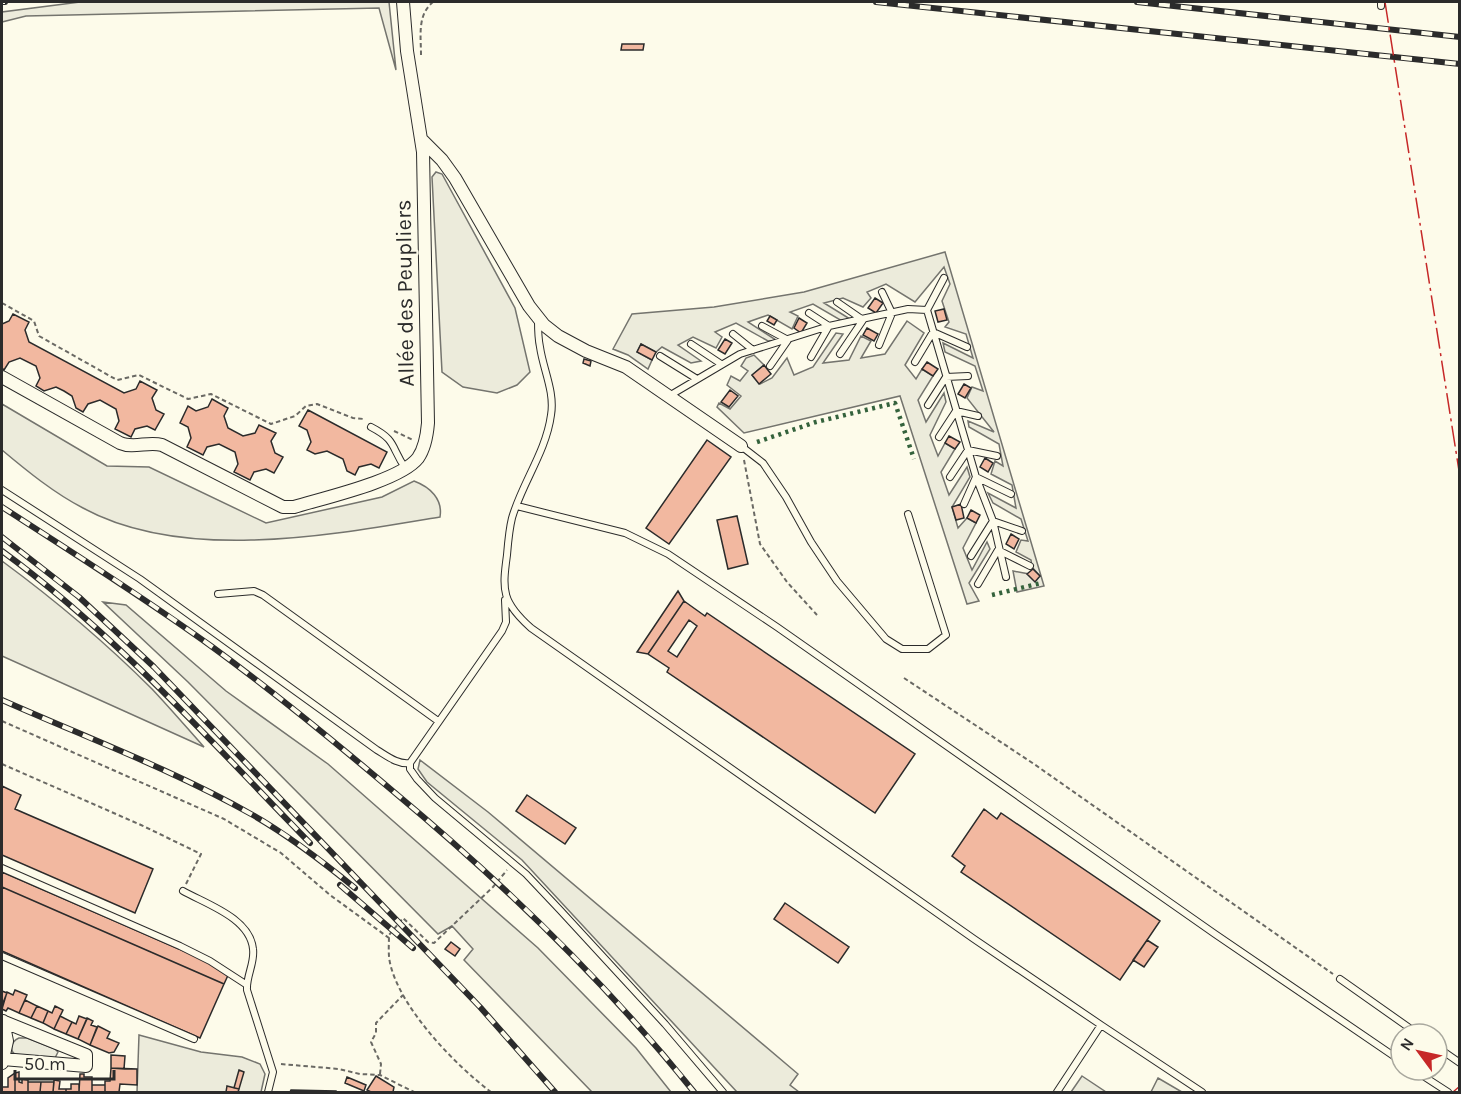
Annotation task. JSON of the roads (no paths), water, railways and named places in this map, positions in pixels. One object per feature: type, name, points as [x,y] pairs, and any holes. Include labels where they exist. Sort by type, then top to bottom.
[{"type":"street","name":"Allée des Peupliers","points":[[403,2],[407,51],[422,141],[428,423],[419,457],[406,470]]},
{"type":"street","points":[[422,141],[455,178],[538,319],[567,342],[626,367],[741,446]]},
{"type":"street","points":[[2,377],[120,443],[130,446],[152,443],[162,445],[283,507],[305,504],[392,477],[406,470]]},
{"type":"street","points":[[2,1021],[86,1054],[86,1066],[2,1061],[7,1041],[2,1021]]},
{"type":"lane","points":[[945,278],[927,310],[976,477],[993,521],[1006,577]]},
{"type":"lane","points":[[879,345],[892,313],[882,292]]},
{"type":"lane","points":[[837,302],[863,320]]},
{"type":"lane","points":[[669,396],[721,364],[753,350],[829,326],[908,309],[927,310]]},
{"type":"lane","points":[[809,313],[829,326]]},
{"type":"lane","points":[[538,319],[540,348],[550,390],[551,417],[510,530],[503,584],[507,615],[502,631],[438,721],[410,763],[410,769],[435,798],[526,874],[664,1024],[723,1092]]},
{"type":"lane","points":[[840,354],[863,320]]},
{"type":"lane","points":[[762,326],[788,340]]},
{"type":"lane","points":[[811,357],[829,326]]},
{"type":"lane","points":[[933,332],[967,347]]},
{"type":"lane","points":[[915,362],[933,332]]},
{"type":"lane","points":[[733,334],[753,350]]},
{"type":"lane","points":[[770,366],[788,340]]},
{"type":"lane","points":[[691,344],[721,364]]},
{"type":"lane","points":[[660,356],[697,379]]},
{"type":"lane","points":[[946,377],[968,376]]},
{"type":"lane","points":[[928,405],[946,377]]},
{"type":"lane","points":[[956,411],[978,416]]},
{"type":"lane","points":[[939,437],[956,411]]},
{"type":"lane","points":[[371,428],[390,439],[396,455],[406,470]]},
{"type":"lane","points":[[741,446],[763,463],[837,581],[886,639],[902,649],[928,649],[946,635],[908,514]]},
{"type":"lane","points":[[968,450],[997,456]]},
{"type":"lane","points":[[950,477],[968,450]]},
{"type":"lane","points":[[976,477],[1011,494]]},
{"type":"lane","points":[[964,504],[976,477]]},
{"type":"lane","points":[[2,490],[140,579],[377,750],[404,764],[410,763]]},
{"type":"lane","points":[[517,506],[625,533],[668,554],[777,627],[1215,934],[1389,1053]]},
{"type":"lane","points":[[993,521],[1022,531]]},
{"type":"lane","points":[[971,556],[993,521]]},
{"type":"lane","points":[[998,550],[1030,566]]},
{"type":"lane","points":[[978,584],[998,550]]},
{"type":"lane","points":[[218,594],[254,591],[263,595],[438,721]]},
{"type":"lane","points":[[504,593],[519,617],[531,628],[974,939],[1202,1092]]},
{"type":"lane","points":[[2,868],[180,946],[218,966],[247,985]]},
{"type":"lane","points":[[183,891],[235,921],[251,939],[253,956],[247,985],[273,1072],[268,1092]]},
{"type":"lane","points":[[2,956],[194,1040]]},
{"type":"lane","points":[[1340,979],[1401,1022]]},
{"type":"lane","points":[[1057,1092],[1101,1025]]},
{"type":"lane","points":[[1433,1082],[1448,1092]]},
{"type":"railway","points":[[876,2],[1460,64]]},
{"type":"railway","points":[[1137,2],[1460,37]]},
{"type":"railway","points":[[2,507],[211,646],[258,681],[435,826],[552,934],[625,1011],[694,1092]]},
{"type":"railway","points":[[2,537],[79,597],[154,667],[480,1007],[555,1092]]},
{"type":"railway","points":[[2,551],[85,618],[124,654],[310,843]]},
{"type":"railway","points":[[2,700],[159,768],[221,798],[265,822],[355,888]]},
{"type":"railway","points":[[340,885],[413,948]]}]
